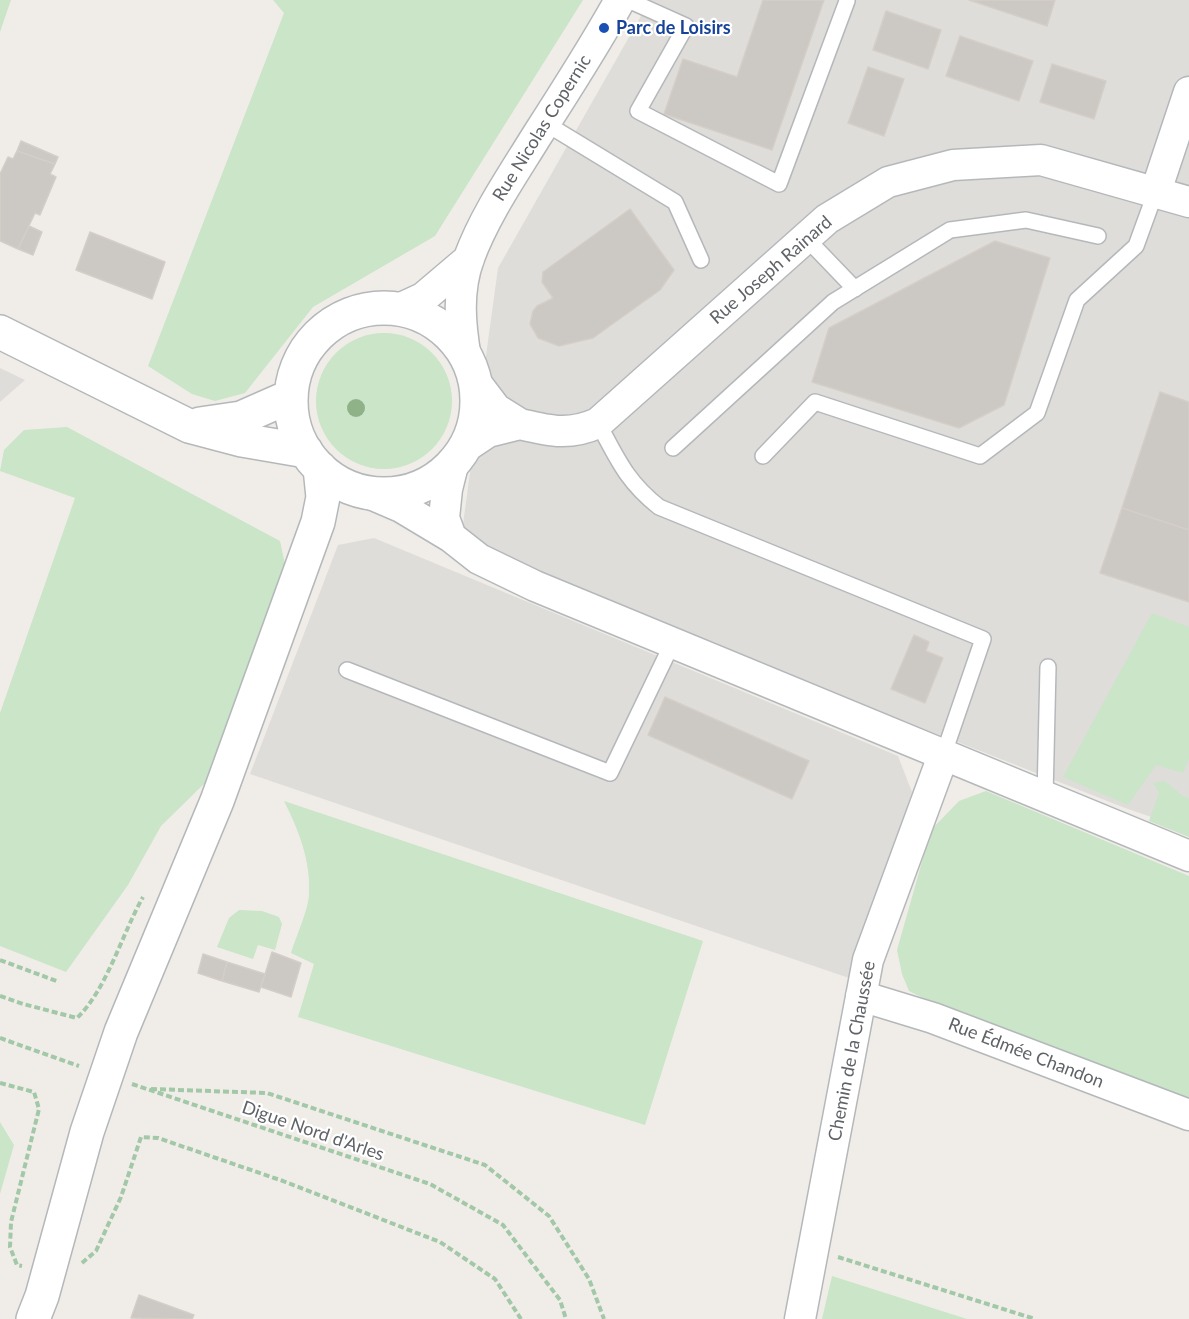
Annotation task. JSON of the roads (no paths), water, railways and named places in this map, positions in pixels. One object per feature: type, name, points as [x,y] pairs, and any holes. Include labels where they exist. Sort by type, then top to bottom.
[{"type":"street","name":"Rue Nicolas Copernic","points":[[469,259],[501,192],[620,0]]},
{"type":"street","points":[[1156,191],[1189,92]]},
{"type":"street","name":"Rue Joseph Rainard","points":[[520,424],[554,432],[581,430],[598,423],[827,219],[888,182],[953,165],[1041,160],[1189,201]]},
{"type":"street","points":[[399,309],[423,298],[469,259]]},
{"type":"street","points":[[451,537],[444,518],[447,489],[459,455],[472,432],[476,415],[477,397],[460,322],[462,290],[469,259]]},
{"type":"street","points":[[33,1319],[87,1132],[121,1032],[217,801],[318,522],[323,497],[313,460],[294,425],[291,396],[295,375],[304,354],[317,336],[334,322],[355,313],[377,309],[399,309],[431,321],[457,343],[470,369],[496,409],[520,424]]},
{"type":"street","points":[[0,332],[189,426],[313,460],[331,477],[401,507],[451,537],[479,559],[534,586],[1189,856]]},
{"type":"street","points":[[189,426],[242,418],[291,396]]},
{"type":"street","points":[[318,522],[335,504],[362,491],[386,494],[423,485],[440,475],[459,455],[488,432],[520,424]]},
{"type":"street","name":"Chemin de la Chaussée","points":[[800,1319],[868,960],[944,756]]},
{"type":"street","name":"Rue Édmée Chandon","points":[[861,996],[933,1018],[1189,1115]]},
{"type":"lane","points":[[628,0],[686,26],[638,111],[779,184],[847,1]]},
{"type":"lane","points":[[545,123],[675,202],[701,260]]},
{"type":"lane","points":[[763,456],[815,402],[980,456],[1037,413],[1077,300],[1137,246],[1156,191]]},
{"type":"lane","points":[[673,448],[833,302],[950,230],[1026,220],[1098,236]]},
{"type":"lane","points":[[806,238],[855,289]]},
{"type":"lane","points":[[598,423],[629,478],[642,494],[659,507],[983,639],[944,756]]},
{"type":"lane","points":[[347,670],[610,773],[672,644]]},
{"type":"lane","points":[[1045,797],[1048,667]]},
{"type":"place","name":"Parc de Loisirs","points":[[604,28]]}]
